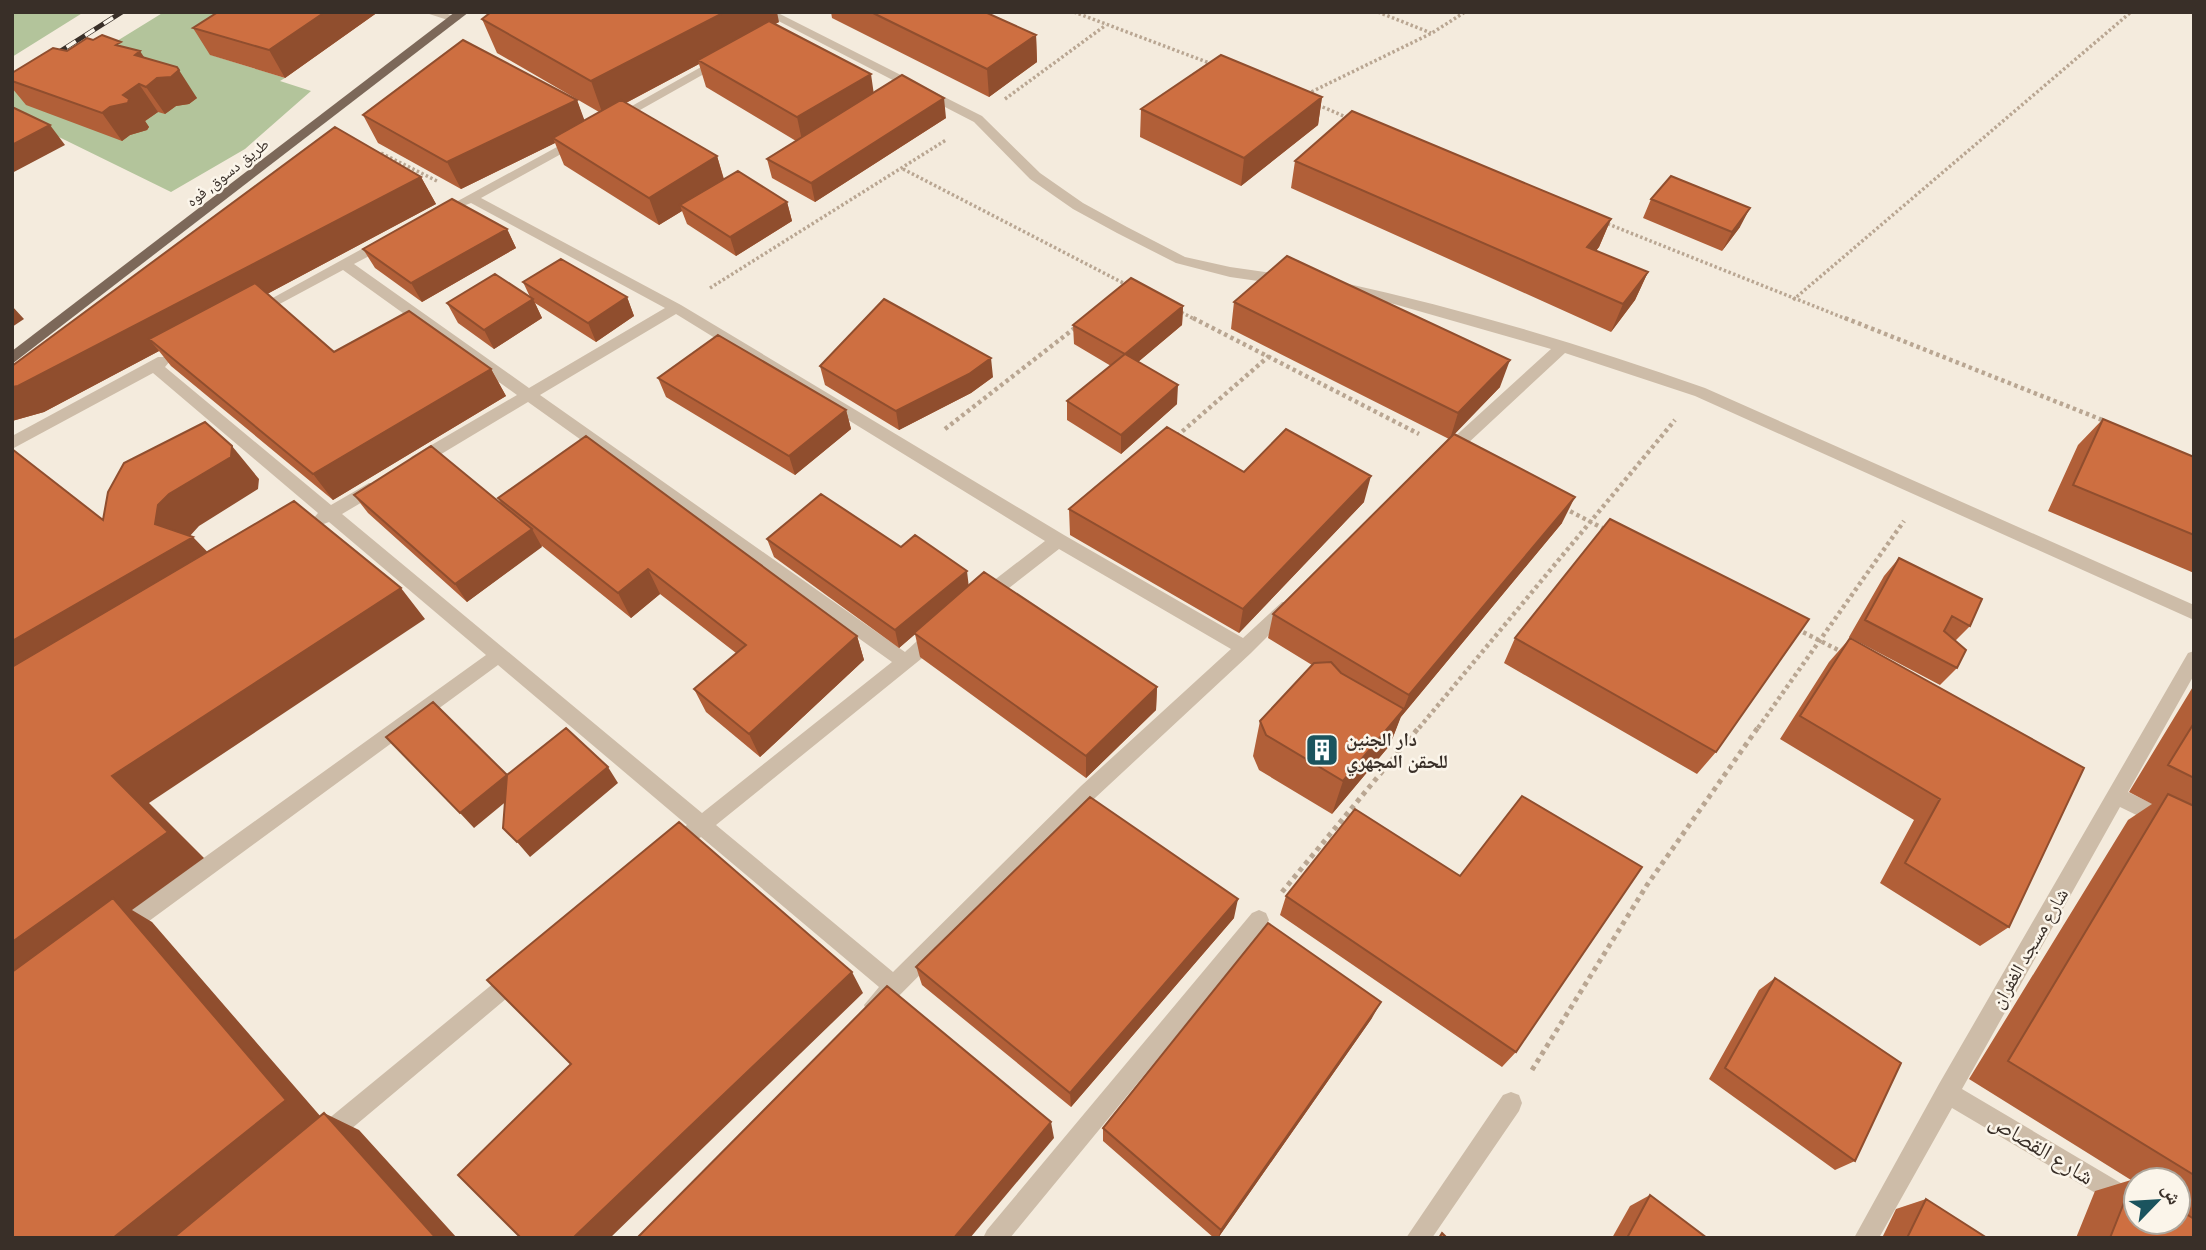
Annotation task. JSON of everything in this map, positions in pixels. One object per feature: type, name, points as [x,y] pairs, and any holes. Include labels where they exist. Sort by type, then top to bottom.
[{"type":"main road","name":"طريق دسوق, فوه","points":[[12,359],[459,15]]},
{"type":"street","points":[[429,12],[459,15]]},
{"type":"street","points":[[767,12],[786,26],[978,119],[1035,176],[1077,206],[1181,260],[1230,272],[1298,281]]},
{"type":"street","points":[[448,210],[733,55]]},
{"type":"street","points":[[471,198],[676,308],[1058,540],[1245,648]]},
{"type":"street","points":[[237,321],[402,234]]},
{"type":"street","points":[[344,264],[905,662]]},
{"type":"street","points":[[1322,283],[1395,299],[1618,363],[1700,392],[2194,613]]},
{"type":"street","points":[[307,528],[676,308]]},
{"type":"street","points":[[1430,469],[1562,348]]},
{"type":"street","points":[[12,443],[178,353]]},
{"type":"street","points":[[154,366],[894,986]]},
{"type":"street","points":[[970,610],[1058,540]]},
{"type":"street","points":[[865,1015],[1088,792],[1303,592]]},
{"type":"street","points":[[657,860],[948,627]]},
{"type":"street","points":[[103,943],[499,655]]},
{"type":"street","name":"شارع مسجد الغفران","points":[[1866,1238],[2194,658]]},
{"type":"street","points":[[2116,795],[2194,834]]},
{"type":"street","points":[[995,1238],[1259,920]]},
{"type":"street","points":[[313,1146],[528,968]]},
{"type":"street","name":"شارع القصاص","points":[[1947,1092],[2122,1197]]},
{"type":"street","points":[[1418,1238],[1511,1103]]},
{"type":"path","points":[[1073,12],[1223,69]]},
{"type":"path","points":[[1378,12],[1432,33]]},
{"type":"path","points":[[1352,120],[1301,98],[1432,33],[1465,12]]},
{"type":"path","points":[[1793,300],[2131,12]]},
{"type":"path","points":[[676,308],[903,169],[978,119],[1106,25]]},
{"type":"path","points":[[378,152],[471,198]]},
{"type":"path","points":[[903,169],[1130,286],[1119,295]]},
{"type":"path","points":[[1593,218],[1793,300],[2106,422]]},
{"type":"path","points":[[1176,310],[1450,450]]},
{"type":"path","points":[[914,452],[1087,320]]},
{"type":"path","points":[[1168,444],[1269,356]]},
{"type":"path","points":[[1259,920],[1589,521],[1700,392]]},
{"type":"path","points":[[1511,1103],[1647,885],[1923,493]]},
{"type":"path","points":[[1554,503],[1613,534]]},
{"type":"path","points":[[1794,627],[1843,653]]},
{"type":"green space","points":[[12,12],[84,12],[12,57]]},
{"type":"green space","points":[[164,12],[276,12],[211,55],[285,78],[280,81],[311,91],[245,149],[171,192],[12,114],[12,88],[104,49]]},
{"type":"building","points":[[218,12],[325,12],[269,50],[193,28]]},
{"type":"building","points":[[491,12],[725,12],[591,81],[482,19]]},
{"type":"building","points":[[871,12],[985,12],[1036,35],[987,69]]},
{"type":"building","points":[[769,21],[871,74],[797,117],[698,60]]},
{"type":"building","points":[[102,35],[121,42],[116,45],[140,51],[135,55],[177,67],[179,70],[171,77],[157,78],[146,87],[139,84],[123,95],[129,99],[128,103],[110,107],[102,113],[12,81],[12,73],[53,48],[67,51],[87,38],[93,40]]},
{"type":"building","points":[[463,40],[577,100],[447,162],[363,115]]},
{"type":"building","points":[[1221,55],[1322,97],[1244,158],[1141,109]]},
{"type":"building","points":[[902,75],[944,98],[811,183],[767,159]]},
{"type":"building","points":[[621,100],[717,156],[649,198],[553,138]]},
{"type":"building","points":[[12,107],[50,125],[12,145]]},
{"type":"building","points":[[1352,111],[1611,219],[1587,247],[1648,272],[1623,304],[1295,161]]},
{"type":"building","points":[[335,127],[421,177],[12,387],[12,366]]},
{"type":"building","points":[[738,171],[787,202],[730,237],[680,205]]},
{"type":"building","points":[[1671,176],[1750,208],[1732,232],[1651,199]]},
{"type":"building","points":[[452,199],[507,229],[411,283],[363,249]]},
{"type":"building","points":[[1287,256],[1510,360],[1458,413],[1234,302]]},
{"type":"building","points":[[561,259],[627,297],[588,323],[523,282]]},
{"type":"building","points":[[495,274],[533,299],[484,330],[447,303]]},
{"type":"building","points":[[1131,278],[1183,306],[1125,354],[1073,325]]},
{"type":"building","points":[[255,283],[334,352],[409,311],[491,369],[313,474],[149,339]]},
{"type":"building","points":[[884,299],[991,358],[969,374],[896,411],[820,366]]},
{"type":"building","points":[[718,335],[846,410],[789,456],[658,378]]},
{"type":"building","points":[[1125,354],[1178,385],[1121,435],[1067,401]]},
{"type":"building","points":[[2103,419],[2194,457],[2194,535],[2073,485]]},
{"type":"building","points":[[205,422],[232,446],[231,457],[169,494],[158,505],[155,524],[193,537],[12,641],[12,449],[103,520],[108,492],[124,463]]},
{"type":"building","points":[[1167,427],[1244,472],[1286,429],[1371,476],[1243,609],[1069,509]]},
{"type":"building","points":[[1454,434],[1575,497],[1409,695],[1273,614]]},
{"type":"building","points":[[586,436],[857,636],[749,734],[694,689],[746,645],[648,569],[618,593],[498,498]]},
{"type":"building","points":[[431,446],[532,529],[455,584],[354,495]]},
{"type":"building","points":[[821,494],[901,547],[915,535],[967,571],[895,630],[767,539]]},
{"type":"building","points":[[294,501],[401,588],[112,776],[168,832],[12,942],[12,667]]},
{"type":"building","points":[[1610,519],[1809,619],[1716,752],[1515,638]]},
{"type":"building","points":[[1899,558],[1982,599],[1970,626],[1952,616],[1944,631],[1966,650],[1957,668],[1865,620]]},
{"type":"building","points":[[984,572],[1157,687],[1086,756],[914,633]]},
{"type":"building","points":[[1850,638],[2084,768],[2009,927],[1905,863],[1940,799],[1800,716]]},
{"type":"building","points":[[1331,662],[1341,673],[1404,709],[1343,781],[1266,735],[1260,721],[1314,663]]},
{"type":"building","points":[[433,702],[507,775],[460,813],[386,737]]},
{"type":"building","points":[[2194,723],[2194,778],[2168,765]]},
{"type":"building","points":[[566,728],[608,767],[517,842],[503,828],[507,775]]},
{"type":"building","points":[[2168,794],[2194,806],[2194,1175],[2192,1166],[2179,1166],[2008,1061]]},
{"type":"building","points":[[1522,796],[1642,867],[1516,1052],[1286,896],[1355,809],[1460,876]]},
{"type":"building","points":[[1090,797],[1238,899],[1070,1093],[916,967]]},
{"type":"building","points":[[679,822],[852,972],[573,1238],[521,1238],[458,1175],[571,1064],[487,980]]},
{"type":"building","points":[[113,898],[286,1100],[113,1238],[12,1238],[12,972]]},
{"type":"building","points":[[1268,923],[1381,1002],[1221,1230],[1103,1128]]},
{"type":"building","points":[[1775,978],[1901,1063],[1855,1161],[1725,1068]]},
{"type":"building","points":[[887,986],[1051,1122],[954,1238],[637,1238]]},
{"type":"building","points":[[324,1113],[436,1238],[173,1238]]},
{"type":"building","points":[[1650,1195],[1707,1238],[1627,1238]]},
{"type":"building","points":[[1926,1199],[1987,1238],[1907,1238]]},
{"type":"building","points":[[2122,1208],[2122,1236],[2192,1236],[2192,1218],[2194,1219],[2194,1238],[2110,1238]]},
{"type":"railway","points":[[48,59],[122,12]]},
{"type":"place","name":"دار الجنين للحقن المجهري","points":[[1322,750]]}]
